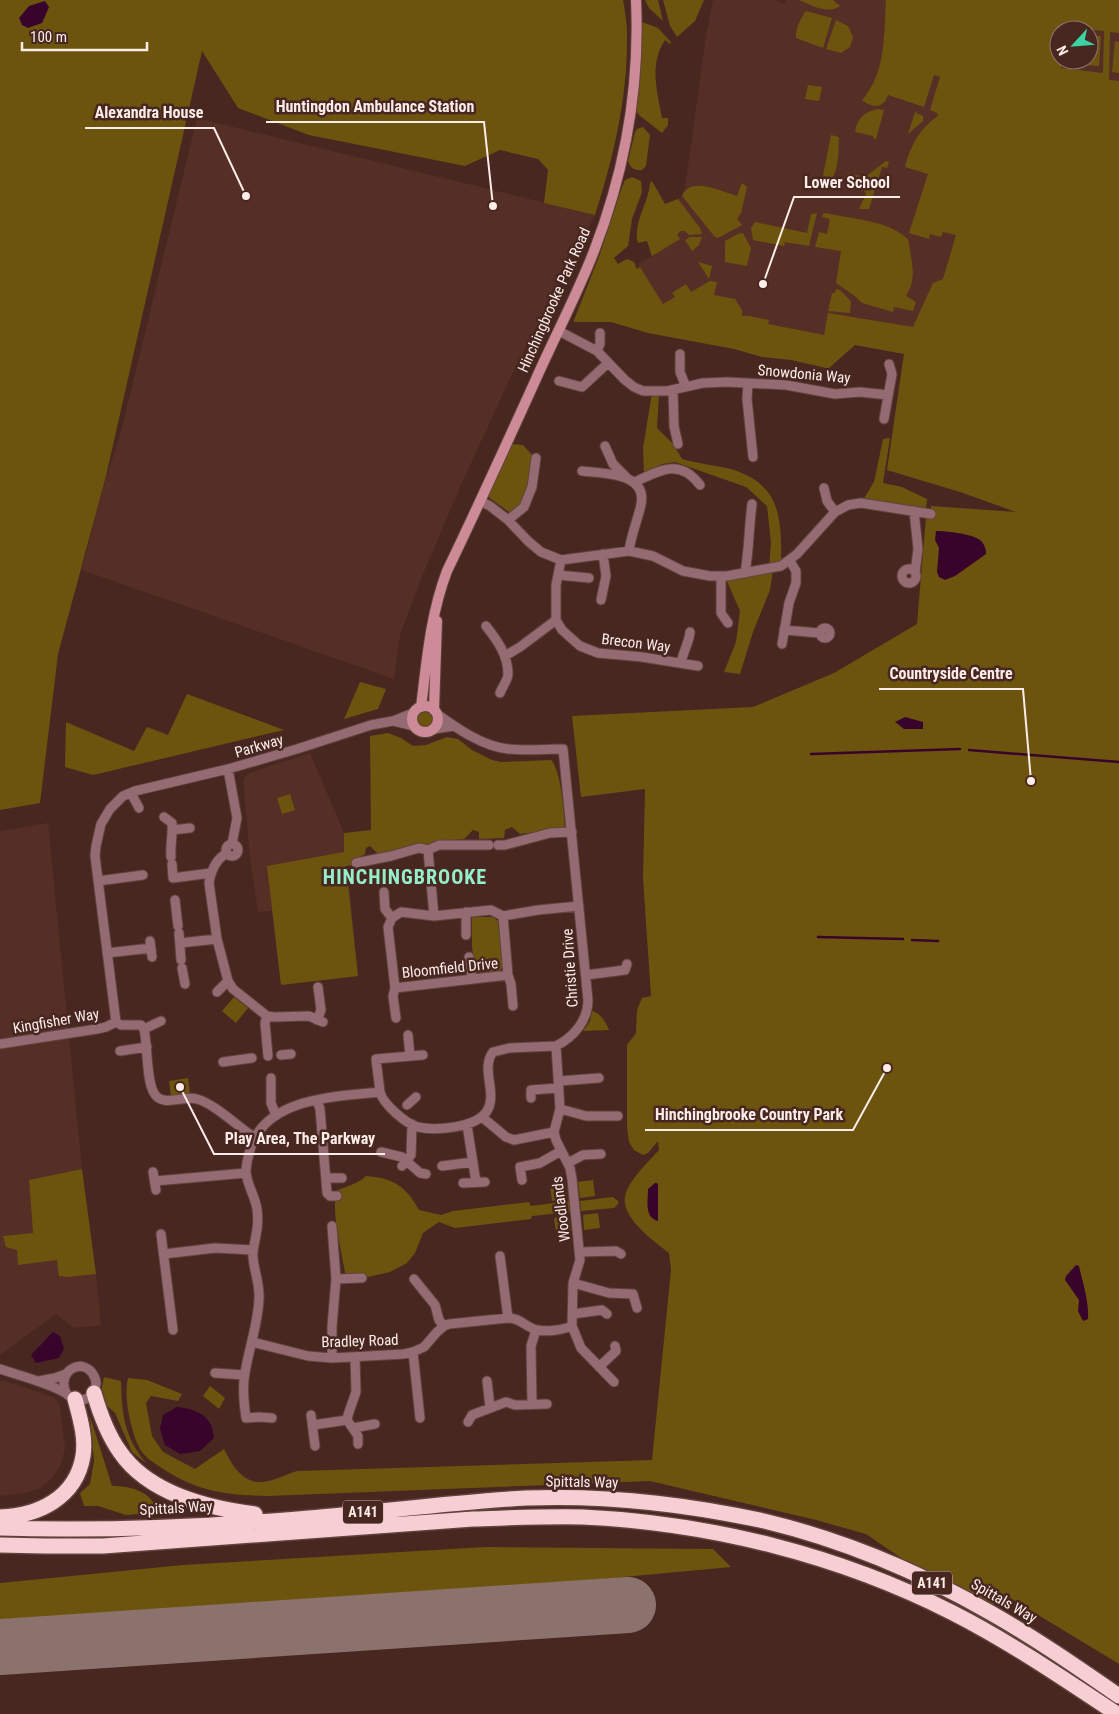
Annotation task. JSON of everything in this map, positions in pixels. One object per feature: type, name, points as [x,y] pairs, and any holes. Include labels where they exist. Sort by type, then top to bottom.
[{"type":"highway","points":[[94,1393],[103,1423],[112,1440],[121,1454],[151,1482],[186,1499],[205,1505],[240,1512],[296,1519]]},
{"type":"highway","points":[[0,1517],[13,1517],[40,1510],[63,1494],[75,1479],[83,1457],[84,1444],[82,1425],[70,1396]]},
{"type":"highway","name":"Spittals Way","points":[[0,1528],[46,1530],[154,1527],[296,1519],[469,1502],[556,1498],[651,1502],[712,1511],[767,1522],[882,1560],[962,1597],[1032,1638],[1119,1696]]},
{"type":"highway","name":"A141","points":[[0,1545],[103,1546],[473,1519],[528,1517],[590,1518],[650,1522],[761,1542],[806,1554],[876,1578],[986,1630],[1117,1714]]},
{"type":"street","name":"Hinchingbrooke Park Road","points":[[417,710],[438,595],[447,571],[559,331],[594,251],[609,210],[621,168],[632,101],[637,51],[636,0]]},
{"type":"street","name":"Snowdonia Way","points":[[559,331],[597,351],[624,380],[634,388],[643,391],[673,390],[715,382],[786,385],[835,394],[860,392],[888,395]]},
{"type":"street","points":[[597,351],[600,344],[600,333]]},
{"type":"street","points":[[680,354],[680,372],[686,387]]},
{"type":"street","points":[[559,381],[582,387],[608,363]]},
{"type":"street","points":[[884,419],[892,374],[888,364]]},
{"type":"street","name":"Snowdonia Way","points":[[748,384],[747,399],[753,457]]},
{"type":"street","points":[[673,390],[674,426],[678,444]]},
{"type":"street","points":[[605,446],[613,464],[626,477],[635,482],[640,493],[641,507],[630,538],[629,551]]},
{"type":"street","points":[[508,520],[524,507],[532,487],[536,458]]},
{"type":"street","points":[[635,482],[670,468],[686,470],[694,476],[700,485]]},
{"type":"street","points":[[582,470],[626,477]]},
{"type":"street","points":[[824,488],[828,501],[835,512]]},
{"type":"street","points":[[480,501],[508,520],[528,542],[541,552],[561,560],[629,551],[653,556],[684,571],[710,576],[745,573],[781,566],[790,561],[835,512],[848,505],[861,503],[931,514]]},
{"type":"street","points":[[745,573],[750,547],[749,528],[752,504]]},
{"type":"street","points":[[914,511],[918,549],[914,572]]},
{"type":"street","points":[[601,600],[606,576],[603,554]]},
{"type":"street","points":[[505,656],[556,620],[556,592],[561,560]]},
{"type":"street","points":[[782,644],[789,603],[796,583],[796,571],[790,561]]},
{"type":"street","points":[[558,575],[589,578]]},
{"type":"street","points":[[721,576],[721,613],[728,623]]},
{"type":"street","name":"Hinchingbrooke Park Road","points":[[436,712],[438,595]]},
{"type":"street","name":"Brecon Way","points":[[556,620],[562,630],[580,646],[598,653],[642,657],[698,666]]},
{"type":"street","points":[[486,626],[499,642],[505,656],[508,675],[500,693]]},
{"type":"street","points":[[784,630],[820,633]]},
{"type":"street","name":"Brecon Way","points":[[681,663],[690,632]]},
{"type":"street","points":[[426,706],[454,726],[434,729],[425,733],[417,730],[412,718],[417,710],[426,706]]},
{"type":"street","name":"Parkway","points":[[116,1022],[95,856],[101,824],[110,809],[123,796],[131,792],[228,769],[371,725],[393,721],[417,710]]},
{"type":"street","points":[[434,729],[438,722],[436,712]]},
{"type":"street","name":"Parkway","points":[[393,721],[414,726]]},
{"type":"street","name":"Christie Drive","points":[[454,726],[480,740],[506,749],[563,749],[588,1000],[587,1013],[576,1030],[556,1046]]},
{"type":"street","points":[[227,853],[227,848],[232,844],[237,818],[228,769]]},
{"type":"street","points":[[131,792],[139,808]]},
{"type":"street","points":[[164,818],[172,823],[173,838],[170,844],[173,878],[211,873]]},
{"type":"street","points":[[172,830],[190,828]]},
{"type":"street","points":[[356,863],[418,848],[428,850],[439,845],[494,845],[550,834],[572,832]]},
{"type":"street","points":[[232,844],[237,847],[238,853]]},
{"type":"street","points":[[428,850],[434,916]]},
{"type":"street","points":[[227,853],[232,856],[238,853]]},
{"type":"street","points":[[227,853],[220,857],[211,873],[209,883],[217,939],[228,981],[233,989],[267,1016],[309,1016],[320,1021],[321,1010],[318,987]]},
{"type":"street","points":[[238,853],[246,857]]},
{"type":"street","points":[[98,881],[143,876]]},
{"type":"street","name":"Bloomfield Drive","points":[[384,892],[385,910],[392,918],[388,927],[395,988],[396,1018]]},
{"type":"street","points":[[175,900],[184,984]]},
{"type":"street","points":[[392,918],[401,912],[434,916],[491,910],[503,916],[579,906]]},
{"type":"street","points":[[466,912],[466,935]]},
{"type":"street","name":"Bloomfield Drive","points":[[503,916],[508,975],[511,984],[513,1006]]},
{"type":"street","points":[[180,943],[217,939]]},
{"type":"street","points":[[107,953],[151,949]]},
{"type":"street","points":[[469,957],[472,979]]},
{"type":"street","points":[[586,975],[625,970],[627,964]]},
{"type":"street","name":"Bloomfield Drive","points":[[395,988],[508,975]]},
{"type":"street","points":[[217,992],[228,981]]},
{"type":"street","points":[[267,1016],[265,1023],[267,1057]]},
{"type":"street","points":[[144,1029],[161,1021]]},
{"type":"street","points":[[116,1022],[120,1025],[140,1025],[144,1029],[151,1085],[156,1096],[161,1100],[196,1098],[212,1107],[254,1138]]},
{"type":"street","name":"Kingfisher Way","points":[[0,1044],[98,1029],[116,1022]]},
{"type":"street","points":[[408,1035],[410,1056]]},
{"type":"street","points":[[412,1124],[426,1128],[467,1125],[482,1117],[491,1101],[488,1061],[493,1052],[509,1048],[556,1046],[560,1109],[554,1132],[522,1140],[514,1140],[506,1137],[482,1117]]},
{"type":"street","points":[[120,1051],[147,1047]]},
{"type":"street","points":[[223,1062],[291,1054]]},
{"type":"street","points":[[405,1163],[411,1155],[412,1124],[402,1110],[381,1097],[376,1059],[423,1055]]},
{"type":"street","points":[[271,1078],[271,1103],[276,1114]]},
{"type":"street","points":[[531,1098],[530,1090],[598,1078]]},
{"type":"street","points":[[272,1418],[241,1419],[244,1375],[259,1300],[259,1286],[253,1250],[257,1233],[256,1207],[246,1173],[247,1161],[254,1138],[267,1121],[276,1114],[293,1107],[317,1100],[380,1092]]},
{"type":"street","points":[[402,1110],[416,1097]]},
{"type":"street","points":[[317,1100],[320,1109],[327,1193],[330,1196],[337,1196]]},
{"type":"street","points":[[560,1109],[586,1116],[618,1116]]},
{"type":"street","points":[[463,1183],[480,1182],[473,1162],[467,1125]]},
{"type":"street","name":"Woodlands","points":[[554,1132],[568,1163],[572,1179],[580,1252],[580,1260],[573,1283],[572,1326]]},
{"type":"street","name":"Woodlands","points":[[522,1180],[520,1167],[540,1163],[561,1151]]},
{"type":"street","points":[[381,1152],[402,1157],[405,1163],[420,1173],[426,1174]]},
{"type":"street","name":"Woodlands","points":[[568,1163],[583,1156],[600,1154]]},
{"type":"street","points":[[442,1166],[473,1162]]},
{"type":"street","points":[[155,1181],[246,1173]]},
{"type":"street","points":[[326,1178],[342,1178]]},
{"type":"street","points":[[332,1226],[336,1279],[332,1326],[332,1358]]},
{"type":"street","points":[[161,1234],[173,1330]]},
{"type":"street","points":[[164,1254],[215,1248],[253,1250]]},
{"type":"street","name":"Woodlands","points":[[580,1252],[616,1251],[621,1254]]},
{"type":"street","points":[[500,1256],[508,1318]]},
{"type":"street","points":[[336,1279],[362,1278]]},
{"type":"street","points":[[414,1279],[434,1305],[439,1320],[444,1326],[508,1318],[517,1318],[536,1330],[572,1326],[581,1348],[614,1382]]},
{"type":"street","points":[[573,1283],[609,1293],[633,1294],[637,1308]]},
{"type":"street","points":[[573,1314],[602,1310],[608,1314]]},
{"type":"street","name":"Bradley Road","points":[[252,1342],[308,1356],[355,1357],[414,1352],[424,1347],[444,1326]]},
{"type":"street","points":[[532,1404],[531,1346],[536,1330]]},
{"type":"street","points":[[599,1367],[616,1351],[615,1346]]},
{"type":"street","points":[[414,1352],[420,1418]]},
{"type":"street","points":[[355,1357],[356,1392],[348,1420],[358,1436],[358,1444]]},
{"type":"street","points":[[0,1369],[39,1381],[70,1396],[84,1400],[94,1393],[96,1386],[96,1380],[90,1370],[79,1367],[55,1378],[39,1381]]},
{"type":"street","points":[[215,1373],[244,1375]]},
{"type":"street","points":[[66,1374],[63,1381],[70,1396]]},
{"type":"street","points":[[487,1381],[490,1407]]},
{"type":"street","points":[[468,1422],[472,1415],[506,1402],[515,1404],[547,1404]]},
{"type":"street","points":[[315,1446],[312,1420],[348,1420]]},
{"type":"street","points":[[353,1428],[376,1424]]},
{"type":"shaded area","points":[[0,0],[623,0],[627,34],[627,57],[622,103],[614,148],[595,215],[544,203],[548,170],[538,159],[500,150],[465,166],[309,135],[238,108],[202,51],[106,476],[58,654],[40,803],[0,810]]},
{"type":"shaded area","points":[[645,0],[658,0],[663,21],[649,8]]},
{"type":"shaded area","points":[[663,0],[704,0],[695,21],[677,37],[670,26]]},
{"type":"shaded area","points":[[713,0],[774,0],[785,4],[787,0],[1119,0],[1119,418],[1019,512],[887,470],[904,354],[667,310],[638,264],[652,256],[650,253],[665,205],[681,197],[685,188],[706,36]]},
{"type":"shaded area","points":[[799,0],[833,0],[840,6],[830,10]]},
{"type":"shaded area","points":[[886,0],[1119,0],[1119,33],[1110,32],[1109,80],[1119,81],[1119,1664],[1007,1596],[992,1605],[920,1571],[866,1534],[816,1520],[650,1481],[268,1496],[239,1495],[213,1491],[176,1477],[149,1459],[142,1452],[138,1444],[128,1410],[128,1378],[147,1380],[182,1394],[178,1401],[151,1396],[146,1403],[152,1436],[163,1452],[195,1469],[224,1449],[239,1472],[244,1477],[256,1482],[272,1480],[297,1471],[652,1460],[671,1270],[669,1253],[640,1229],[628,1213],[625,1205],[627,1191],[634,1178],[659,1150],[658,1141],[648,1153],[643,1155],[634,1150],[629,1142],[627,1127],[627,1045],[636,1033],[637,1010],[642,998],[651,996],[643,878],[645,789],[581,797],[572,716],[753,707],[834,673],[917,624],[926,517],[930,518],[931,506],[1016,512],[960,492],[887,470],[904,354],[855,345],[829,368],[826,368],[791,360],[762,357],[734,349],[648,333],[611,322],[574,322],[574,320],[600,254],[622,187],[625,180],[632,177],[641,181],[642,192],[632,219],[628,246],[614,258],[618,264],[627,259],[634,262],[637,269],[640,267],[663,304],[675,297],[672,293],[686,284],[691,292],[710,281],[717,282],[714,295],[735,299],[742,310],[742,316],[769,320],[768,324],[824,335],[828,313],[913,327],[933,283],[943,279],[956,235],[943,232],[941,237],[930,234],[929,239],[909,233],[928,174],[905,167],[917,138],[926,126],[938,116],[937,113],[930,110],[940,77],[934,75],[924,107],[888,95],[881,105],[874,106],[866,103],[862,100],[876,78],[880,66],[884,39]]},
{"type":"shaded area","points":[[45,1],[49,7],[42,23],[28,28],[22,25],[19,18],[29,6]]},
{"type":"shaded area","points":[[806,11],[832,18],[823,48],[796,38],[796,31]]},
{"type":"shaded area","points":[[836,20],[848,26],[853,37],[850,47],[841,53],[826,49]]},
{"type":"shaded area","points":[[642,22],[658,28],[671,42],[670,44],[665,40],[660,49],[656,68],[662,118],[668,118],[668,125],[662,133],[639,115],[636,110]]},
{"type":"shaded area","points":[[1099,36],[1101,36],[1099,66]]},
{"type":"shaded area","points":[[1115,41],[1119,42],[1119,73],[1112,72]]},
{"type":"shaded area","points":[[808,85],[822,87],[819,101],[805,99]]},
{"type":"shaded area","points":[[884,110],[876,139],[873,136],[855,132],[862,116],[870,111]]},
{"type":"shaded area","points":[[915,112],[923,116],[923,121],[908,134]]},
{"type":"shaded area","points":[[197,118],[595,215],[511,376],[461,485],[421,579],[400,635],[394,679],[82,570],[103,488],[121,432]]},
{"type":"shaded area","points":[[643,127],[650,135],[646,166],[642,170],[637,170],[631,167],[628,161],[635,132]]},
{"type":"shaded area","points":[[831,135],[839,137],[837,166],[832,179],[827,184],[821,186]]},
{"type":"shaded area","points":[[886,161],[889,162],[887,168],[882,167],[869,209],[859,209],[866,194],[857,181],[842,180],[848,173],[865,177]]},
{"type":"shaded area","points":[[652,181],[665,204],[678,199],[700,228],[702,234],[689,235],[685,231],[680,231],[677,235],[680,239],[652,256],[647,241],[638,243],[637,228]]},
{"type":"shaded area","points":[[742,183],[747,187],[741,213],[737,219],[742,225],[718,238],[714,236],[682,196],[686,190],[699,186],[737,196]]},
{"type":"shaded area","points":[[817,213],[809,246],[785,242],[784,246],[753,240],[751,228],[755,222],[807,233],[811,214]]},
{"type":"shaded area","points":[[826,213],[869,221],[889,227],[908,239],[913,275],[910,289],[906,296],[916,302],[913,311],[894,307],[893,312],[862,303],[836,283],[841,251],[815,247],[819,232],[827,234],[830,219],[822,217]]},
{"type":"shaded area","points":[[743,233],[751,248],[747,266],[725,262],[725,241]]},
{"type":"shaded area","points":[[690,237],[702,237],[699,245],[692,251],[685,240]]},
{"type":"shaded area","points":[[698,262],[712,266],[709,279]]},
{"type":"shaded area","points":[[836,289],[840,290],[851,301],[850,313],[828,311],[832,293],[835,293]]},
{"type":"shaded area","points":[[652,393],[659,393],[657,428],[674,445],[682,459],[727,468],[745,474],[758,482],[768,492],[778,516],[781,564],[769,568],[771,543],[767,506],[746,487],[675,462],[662,464],[644,475],[643,448]]},
{"type":"shaded area","points":[[890,438],[883,483],[902,487],[927,499],[926,510],[863,500],[874,482],[883,439]]},
{"type":"shaded area","points":[[512,444],[523,445],[534,457],[525,503],[513,515],[487,496]]},
{"type":"shaded area","points":[[936,531],[959,533],[977,538],[984,544],[986,554],[955,576],[945,580],[939,577],[937,572],[939,548],[935,540]]},
{"type":"shaded area","points":[[773,570],[770,590],[753,632],[740,674],[724,672],[736,642],[740,611],[726,579]]},
{"type":"shaded area","points":[[360,682],[386,689],[378,709],[344,719]]},
{"type":"shaded area","points":[[187,694],[284,730],[93,775],[65,767],[66,722],[134,751],[147,727],[168,735]]},
{"type":"shaded area","points":[[425,712],[431,714],[433,720],[431,726],[425,728],[419,726],[417,720],[419,714]]},
{"type":"shaded area","points":[[905,717],[923,722],[923,729],[904,729],[895,722]]},
{"type":"shaded area","points":[[388,733],[401,738],[413,746],[426,745],[447,737],[458,739],[472,750],[492,760],[501,762],[551,760],[560,782],[565,828],[520,834],[512,827],[505,830],[504,838],[479,839],[479,832],[473,830],[464,839],[437,841],[427,845],[418,843],[384,853],[377,853],[370,846],[366,848],[365,854],[355,860],[354,865],[346,866],[358,976],[281,985],[267,866],[344,852],[344,833],[371,830],[370,736]]},
{"type":"shaded area","points":[[310,753],[344,833],[358,976],[281,985],[272,911],[258,912],[250,857],[243,779],[249,773]]},
{"type":"shaded area","points":[[290,794],[295,810],[282,814],[277,798]]},
{"type":"shaded area","points":[[48,823],[82,1169],[29,1180],[33,1233],[3,1236],[57,1260],[69,1277],[96,1274],[101,1325],[74,1328],[56,1314],[0,1355],[0,831]]},
{"type":"shaded area","points":[[472,917],[493,917],[498,921],[503,967],[498,972],[476,974],[472,947]]},
{"type":"shaded area","points":[[234,997],[248,1008],[236,1023],[222,1011]]},
{"type":"shaded area","points":[[592,1011],[602,1018],[609,1030],[583,1031],[590,1021]]},
{"type":"shaded area","points":[[188,1078],[190,1094],[171,1096],[169,1081]]},
{"type":"shaded area","points":[[82,1169],[96,1274],[69,1277],[59,1276],[57,1260],[18,1265],[17,1250],[6,1247],[3,1236],[33,1233],[29,1180]]},
{"type":"shaded area","points":[[366,1176],[391,1181],[404,1189],[419,1210],[441,1215],[453,1211],[529,1202],[531,1206],[569,1201],[570,1212],[532,1216],[531,1219],[455,1228],[439,1222],[423,1233],[415,1253],[407,1263],[390,1272],[368,1277],[363,1273],[345,1273],[336,1222],[336,1191],[356,1183]]},
{"type":"shaded area","points":[[593,1180],[595,1196],[580,1198],[578,1182]]},
{"type":"shaded area","points":[[565,1183],[567,1199],[552,1201],[550,1185]]},
{"type":"shaded area","points":[[655,1183],[658,1185],[658,1221],[651,1216],[648,1208],[648,1189]]},
{"type":"shaded area","points":[[613,1197],[618,1201],[614,1208],[581,1211],[580,1201]]},
{"type":"shaded area","points":[[598,1213],[600,1228],[584,1230],[583,1215]]},
{"type":"shaded area","points":[[569,1216],[571,1231],[556,1233],[554,1218]]},
{"type":"shaded area","points":[[1076,1265],[1079,1266],[1088,1306],[1088,1319],[1083,1321],[1078,1311],[1079,1300],[1065,1280],[1066,1276]]},
{"type":"shaded area","points":[[53,1332],[60,1336],[64,1349],[59,1358],[36,1363],[31,1355]]},
{"type":"shaded area","points":[[104,1377],[121,1381],[122,1405],[129,1435],[139,1454],[147,1464],[132,1452],[115,1413],[104,1403],[101,1393]]},
{"type":"shaded area","points":[[2,1380],[53,1397],[58,1402],[65,1449],[60,1466],[51,1479],[39,1489],[0,1496],[0,1381]]},
{"type":"shaded area","points":[[210,1386],[225,1398],[219,1409],[203,1396]]},
{"type":"shaded area","points":[[177,1407],[203,1415],[211,1424],[214,1438],[200,1451],[180,1454],[165,1445],[160,1429],[163,1415]]},
{"type":"shaded area","points":[[90,1416],[112,1486],[131,1488],[143,1493],[153,1501],[156,1507],[152,1513],[126,1515],[98,1506],[84,1506],[80,1493],[90,1484],[94,1461]]},
{"type":"shaded area","points":[[485,1547],[713,1549],[731,1567],[180,1618],[0,1623],[0,1583],[183,1565]]},
{"type":"waterway","points":[[811,754],[960,749]]},
{"type":"waterway","points":[[969,750],[1119,762]]},
{"type":"waterway","points":[[818,937],[903,939]]},
{"type":"waterway","points":[[912,940],[938,941]]},
{"type":"runway","points":[[0,1647],[628,1605]]},
{"type":"place","name":"Alexandra House","points":[[246,196]]},
{"type":"place","name":"Huntingdon Ambulance Station","points":[[493,206]]},
{"type":"place","name":"Lower School","points":[[763,284]]},
{"type":"place","name":"Countryside Centre","points":[[1031,781]]},
{"type":"place","name":"Hinchingbrooke Country Park","points":[[887,1068]]},
{"type":"place","name":"Play Area, The Parkway","points":[[180,1087]]},
{"type":"district","name":"HINCHINGBROOKE","points":[[405,877]]}]
